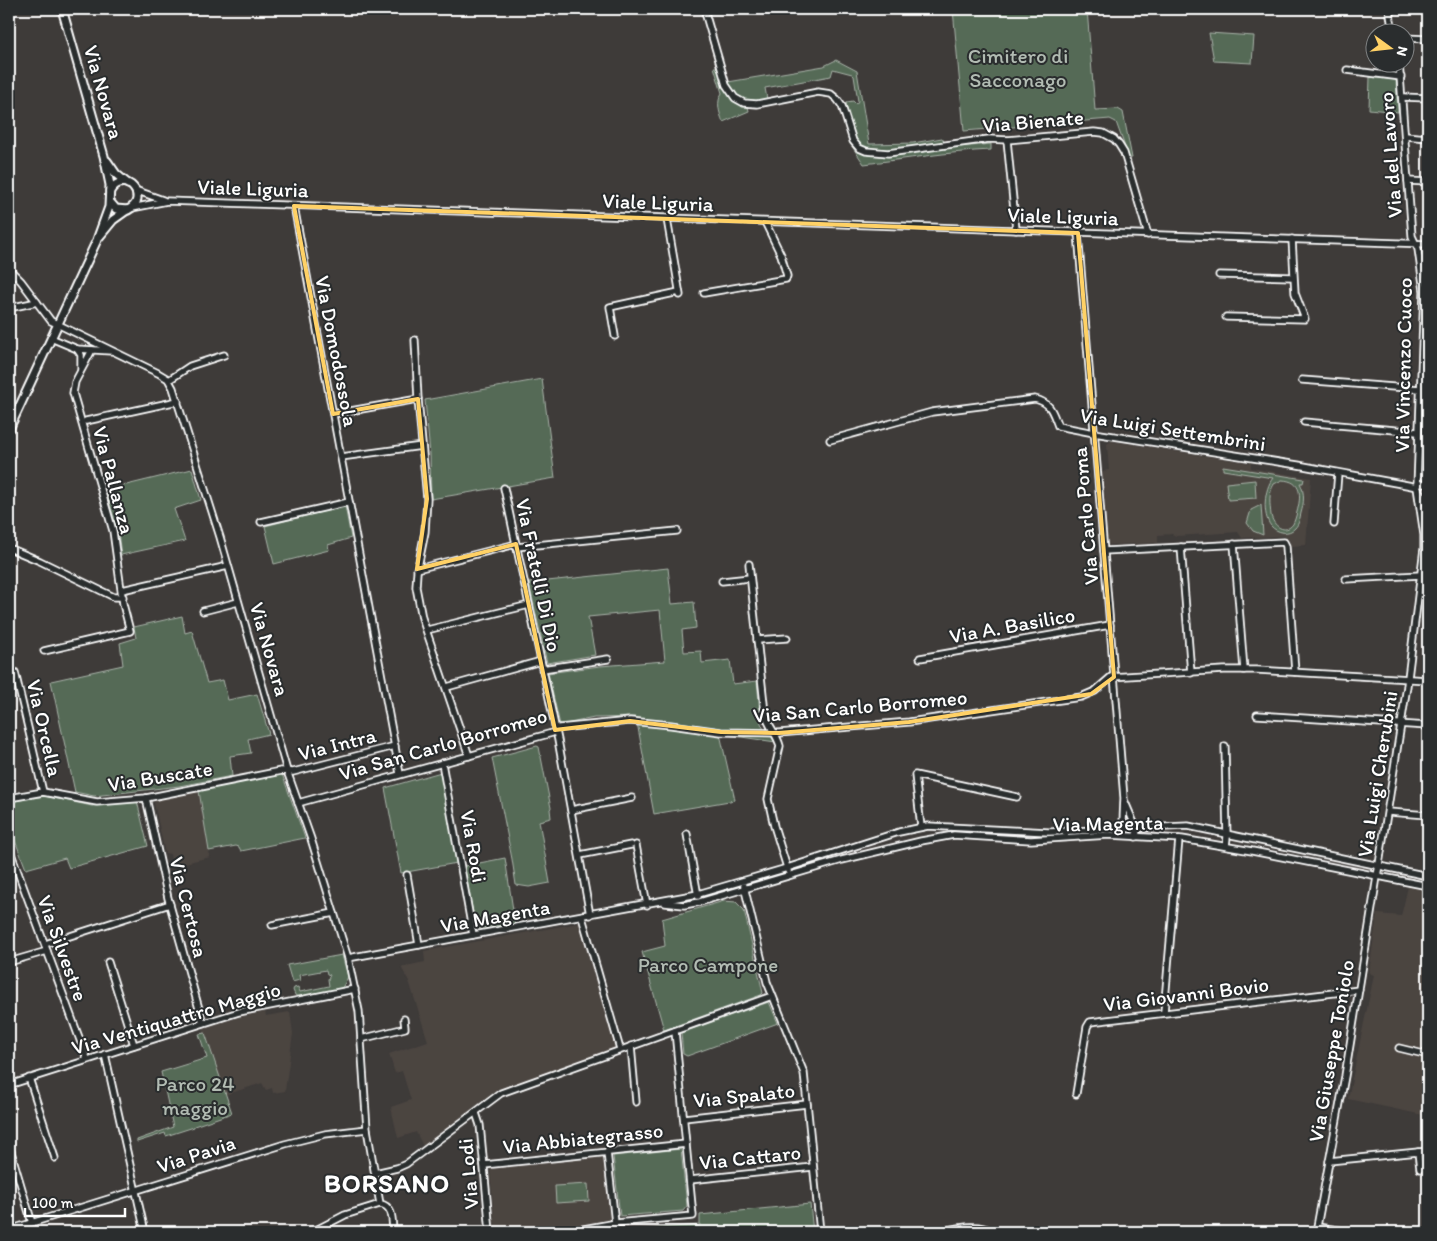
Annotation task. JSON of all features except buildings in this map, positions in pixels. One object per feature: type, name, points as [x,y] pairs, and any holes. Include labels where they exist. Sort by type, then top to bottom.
[{"type":"street","name":"Via Novara","points":[[62,9],[104,156],[110,182],[110,192]]},
{"type":"street","name":"Via Bienate","points":[[704,9],[727,88],[734,96],[742,102],[759,104],[814,93],[828,93],[841,104],[850,135],[855,144],[863,150],[874,153],[892,153],[988,140],[1094,132],[1112,137],[1124,153],[1148,235]]},
{"type":"street","points":[[1389,9],[1391,22]]},
{"type":"street","points":[[1414,38],[1428,38]]},
{"type":"street","points":[[1347,70],[1401,77]]},
{"type":"street","name":"Via del Lavoro","points":[[1400,72],[1412,236],[1416,244]]},
{"type":"street","points":[[1402,97],[1428,98]]},
{"type":"street","points":[[1405,136],[1428,138]]},
{"type":"street","points":[[1007,140],[1016,230]]},
{"type":"street","name":"Via Novara","points":[[104,156],[114,172],[128,184]]},
{"type":"street","points":[[1408,181],[1428,182]]},
{"type":"street","points":[[9,429],[97,240],[108,213],[110,192],[119,183],[128,184],[135,190],[137,200],[130,209],[113,220],[97,240]]},
{"type":"street","name":"Viale Liguria","points":[[135,190],[168,201],[1148,235]]},
{"type":"street","name":"Viale Liguria","points":[[130,209],[168,201]]},
{"type":"street","points":[[110,202],[116,209],[130,209]]},
{"type":"street","name":"Via Domodossola","points":[[294,206],[400,774]]},
{"type":"street","points":[[614,336],[610,307],[680,294],[668,219]]},
{"type":"street","points":[[704,293],[786,279],[787,276],[781,255],[765,222]]},
{"type":"street","name":"Via Carlo Poma","points":[[1078,232],[1124,798]]},
{"type":"street","points":[[1148,235],[1428,244]]},
{"type":"street","points":[[1226,317],[1305,319],[1296,296],[1293,277],[1292,239]]},
{"type":"street","name":"Via Vincenzo Cuoco","points":[[1416,244],[1424,286],[1426,318],[1420,389],[1417,486],[1424,535]]},
{"type":"street","points":[[9,269],[51,322],[107,347],[113,352],[169,380],[190,366],[224,354]]},
{"type":"street","points":[[1218,274],[1293,277]]},
{"type":"street","points":[[9,308],[37,302]]},
{"type":"street","points":[[51,338],[77,349],[113,352]]},
{"type":"street","points":[[88,339],[89,350]]},
{"type":"street","points":[[415,340],[427,514],[417,569],[416,590],[421,613],[469,756]]},
{"type":"street","name":"Via Pallanza","points":[[77,349],[82,359],[80,373]]},
{"type":"street","name":"Via Pallanza","points":[[44,651],[130,632],[122,598],[113,531],[73,393],[74,385],[89,350]]},
{"type":"street","name":"Via Novara","points":[[169,380],[178,401],[228,566],[287,771],[348,958],[359,1014],[367,1129],[380,1204]]},
{"type":"street","points":[[1302,380],[1420,389]]},
{"type":"street","points":[[333,414],[418,398]]},
{"type":"street","name":"Via Luigi Settembrini","points":[[830,440],[932,412],[1034,398],[1046,403],[1050,407],[1058,426],[1417,486],[1428,484]]},
{"type":"street","points":[[86,421],[178,401]]},
{"type":"street","points":[[1304,422],[1418,432]]},
{"type":"street","points":[[341,457],[422,446]]},
{"type":"street","points":[[1334,524],[1338,473]]},
{"type":"street","points":[[1417,486],[1428,507]]},
{"type":"street","name":"Via Fratelli Di Dio","points":[[504,488],[555,730],[590,915]]},
{"type":"street","points":[[261,522],[349,502]]},
{"type":"street","points":[[1424,535],[1428,528]]},
{"type":"street","points":[[417,569],[516,546],[678,531]]},
{"type":"street","name":"Via Luigi Cherubini","points":[[1377,876],[1408,678],[1424,535]]},
{"type":"street","points":[[1104,551],[1284,542],[1286,546],[1295,672]]},
{"type":"street","points":[[1234,544],[1244,670]]},
{"type":"street","points":[[1181,546],[1191,673]]},
{"type":"street","points":[[9,548],[45,563],[114,597],[122,598]]},
{"type":"street","points":[[749,564],[765,713],[768,725],[779,742],[780,750],[768,799],[789,876]]},
{"type":"street","points":[[122,590],[228,566]]},
{"type":"street","points":[[1346,579],[1421,575]]},
{"type":"street","points":[[722,581],[750,578]]},
{"type":"street","points":[[202,611],[238,602]]},
{"type":"street","points":[[427,630],[529,605]]},
{"type":"street","name":"Via A. Basilico","points":[[920,658],[1110,625]]},
{"type":"street","points":[[757,640],[787,638]]},
{"type":"street","name":"Via Fratelli Di Dio","points":[[542,669],[608,659]]},
{"type":"street","points":[[447,687],[541,661]]},
{"type":"street","points":[[1114,677],[1244,670],[1428,680]]},
{"type":"street","name":"Via Orcella","points":[[15,672],[43,792]]},
{"type":"street","name":"Via San Carlo Borromeo","points":[[298,803],[552,733],[559,728],[630,721],[721,732],[779,733],[915,721],[1079,698],[1091,694],[1109,678],[1114,677]]},
{"type":"street","points":[[1258,714],[1428,726]]},
{"type":"street","name":"Via Intra","points":[[287,771],[293,772],[394,746]]},
{"type":"street","points":[[1225,746],[1226,846]]},
{"type":"street","name":"Via Rodi","points":[[442,763],[474,935]]},
{"type":"street","name":"Via Buscate","points":[[9,798],[43,792],[97,802],[146,798],[287,771]]},
{"type":"street","points":[[921,827],[914,775],[1017,796]]},
{"type":"street","name":"Via Certosa","points":[[146,798],[170,904],[203,1023]]},
{"type":"street","points":[[571,810],[632,798]]},
{"type":"street","points":[[1124,798],[1136,828],[1136,837]]},
{"type":"street","points":[[1124,798],[1123,822],[1126,836]]},
{"type":"street","points":[[1388,812],[1428,815]]},
{"type":"street","points":[[957,826],[957,835]]},
{"type":"street","name":"Via Magenta","points":[[348,958],[659,903],[743,882],[899,832],[921,827],[957,826],[1049,832],[1188,826],[1428,876]]},
{"type":"street","points":[[687,834],[700,902]]},
{"type":"street","name":"Via Magenta","points":[[659,903],[684,905],[700,902],[842,860],[921,841],[957,835],[1039,840],[1107,836],[1180,838],[1428,886]]},
{"type":"street","points":[[1164,1012],[1180,838]]},
{"type":"street","points":[[580,855],[634,845],[647,904]]},
{"type":"street","name":"Via Silvestre","points":[[9,848],[87,1060]]},
{"type":"street","points":[[407,875],[419,945]]},
{"type":"street","name":"Via Giuseppe Toniolo","points":[[1316,1230],[1359,990],[1377,876]]},
{"type":"street","points":[[743,882],[766,980],[803,1070],[820,1232]]},
{"type":"street","points":[[45,944],[170,904]]},
{"type":"street","points":[[272,925],[334,913]]},
{"type":"street","points":[[582,917],[620,1050]]},
{"type":"street","points":[[9,962],[47,951]]},
{"type":"street","points":[[108,962],[134,1045]]},
{"type":"street","name":"Via Ventiquattro Maggio","points":[[9,1085],[239,1012],[355,989]]},
{"type":"street","name":"Via Giovanni Bovio","points":[[1076,1094],[1088,1023],[1092,1021],[1359,990]]},
{"type":"street","points":[[375,1173],[402,1166],[501,1093],[772,996]]},
{"type":"street","points":[[361,1039],[405,1028],[404,1019]]},
{"type":"street","points":[[567,1232],[583,1231],[616,1223],[692,1217],[694,1215],[674,1031]]},
{"type":"street","points":[[632,1046],[636,1102]]},
{"type":"street","points":[[1399,1048],[1428,1055]]},
{"type":"street","points":[[105,1054],[145,1232]]},
{"type":"street","points":[[29,1078],[55,1158]]},
{"type":"street","name":"Via Spalato","points":[[684,1118],[807,1104]]},
{"type":"street","name":"Via Lodi","points":[[476,1113],[480,1125],[490,1232]]},
{"type":"street","name":"Via Pavia","points":[[9,1230],[285,1144],[325,1134],[367,1129]]},
{"type":"street","name":"Via Abbiategrasso","points":[[484,1165],[686,1144]]},
{"type":"street","points":[[9,1146],[32,1223]]},
{"type":"street","points":[[1328,1161],[1428,1151]]},
{"type":"street","points":[[607,1152],[616,1232]]},
{"type":"street","points":[[1418,1152],[1420,1170]]},
{"type":"street","name":"Via Cattaro","points":[[690,1180],[813,1167]]},
{"type":"street","points":[[312,1232],[345,1215],[380,1204],[386,1205],[390,1209],[393,1232]]},
{"type":"street","points":[[936,1232],[973,1227],[985,1228],[994,1232]]},
{"type":"street","points":[[1316,1230],[1352,1232]]},
{"type":"highlighted area","points":[[294,206],[1078,233],[1114,677],[1091,694],[909,722],[779,733],[721,732],[630,721],[555,730],[516,544],[417,569],[427,499],[418,399],[333,414]]},
{"type":"shaded area","points":[[1111,441],[1251,463],[1251,468],[1311,478],[1306,545],[1290,546],[1289,540],[1284,536],[1242,538],[1238,532],[1176,536],[1172,534],[1158,535],[1158,543],[1108,545],[1102,471],[1109,470],[1107,444]]},
{"type":"shaded area","points":[[199,791],[210,857],[172,866],[170,854],[165,853],[154,803],[156,799]]},
{"type":"shaded area","points":[[1408,887],[1428,891],[1428,1052],[1397,1045],[1396,1050],[1428,1058],[1428,1116],[1348,1099],[1374,975],[1369,973],[1377,914],[1401,916]]},
{"type":"shaded area","points":[[579,923],[616,1048],[498,1089],[423,1146],[416,1132],[398,1138],[391,1107],[411,1100],[402,1071],[395,1073],[389,1054],[428,1041],[409,981],[401,967],[425,962],[424,951]]},
{"type":"shaded area","points":[[265,1012],[266,1016],[290,1012],[293,1033],[285,1091],[273,1093],[272,1088],[266,1090],[262,1083],[225,1095],[203,1028],[239,1017]]},
{"type":"shaded area","points":[[603,1157],[610,1220],[544,1232],[495,1232],[490,1169]]},
{"type":"green space","name":"Cimitero di Sacconago","points":[[953,9],[1087,9],[1095,110],[1118,109],[1123,112],[1132,158],[1129,158],[1116,122],[1110,119],[964,131]]},
{"type":"green space","points":[[1209,33],[1254,36],[1252,63],[1214,61]]},
{"type":"green space","points":[[836,60],[857,71],[869,144],[913,143],[942,138],[945,143],[880,150],[863,146],[854,137],[846,106],[847,102],[853,101],[856,104],[858,101],[854,76],[852,74],[833,69],[831,76],[765,88],[767,99],[754,101],[739,97],[728,82],[824,66]]},
{"type":"green space","points":[[714,67],[718,67],[724,86],[730,96],[748,107],[749,111],[723,122],[719,107],[722,93]]},
{"type":"green space","points":[[1370,77],[1396,80],[1398,112],[1369,109]]},
{"type":"green space","points":[[850,141],[859,151],[874,155],[991,144],[991,150],[864,164]]},
{"type":"green space","points":[[542,379],[555,478],[431,499],[430,454],[425,400]]},
{"type":"green space","points":[[1223,466],[1304,479],[1303,483],[1300,483],[1303,490],[1303,502],[1300,519],[1296,526],[1290,532],[1283,532],[1276,530],[1268,521],[1265,502],[1273,478],[1223,470]],"holes":[[[1282,480],[1289,481],[1297,487],[1300,496],[1293,524],[1283,529],[1277,526],[1272,519],[1270,496],[1274,484]]]},
{"type":"green space","points":[[192,469],[201,500],[174,509],[185,541],[121,555],[118,532],[106,490]]},
{"type":"green space","points":[[1255,480],[1256,498],[1228,500],[1226,483]]},
{"type":"green space","points":[[1261,505],[1263,535],[1253,531],[1247,523],[1251,510]]},
{"type":"green space","points":[[345,506],[351,538],[328,545],[329,550],[274,564],[265,526]]},
{"type":"green space","points":[[668,568],[672,604],[694,602],[696,628],[682,630],[684,652],[701,651],[702,663],[730,660],[733,684],[757,681],[761,723],[776,742],[720,734],[735,800],[654,814],[636,717],[594,718],[560,725],[548,673],[600,666],[665,661],[660,610],[588,617],[595,655],[547,663],[529,583]]},
{"type":"green space","points":[[182,616],[185,633],[192,631],[207,683],[223,680],[228,700],[257,694],[269,734],[248,739],[251,753],[230,756],[232,776],[179,786],[94,796],[75,792],[51,681],[123,665],[120,643],[136,638],[134,627]]},
{"type":"green space","points":[[539,747],[551,808],[551,818],[539,821],[550,883],[529,887],[516,885],[492,758]]},
{"type":"green space","points":[[441,772],[457,863],[401,873],[385,788]]},
{"type":"green space","points":[[282,774],[305,838],[241,851],[236,846],[209,851],[199,791]]},
{"type":"green space","points":[[45,796],[92,806],[137,801],[148,846],[69,868],[65,858],[26,869],[9,825],[9,802]]},
{"type":"green space","points":[[505,858],[515,923],[476,929],[464,866]]},
{"type":"green space","name":"Parco Campone","points":[[724,901],[736,902],[744,910],[763,993],[664,1030],[642,952],[665,946],[662,919]]},
{"type":"green space","points":[[342,955],[348,977],[342,988],[299,997],[295,995],[294,988],[298,987],[300,992],[329,986],[328,979],[330,975],[327,974],[326,970],[299,975],[300,980],[292,982],[287,965]]},
{"type":"green space","points":[[769,1002],[778,1023],[687,1056],[683,1054],[681,1033]]},
{"type":"green space","name":"Parco 24 maggio","points":[[205,1033],[232,1113],[166,1136],[165,1133],[137,1142],[137,1140],[173,1127],[161,1072],[207,1058],[199,1034]]},
{"type":"green space","points":[[681,1149],[687,1206],[683,1211],[620,1216],[613,1156]]},
{"type":"green space","points":[[588,1184],[589,1201],[556,1203],[555,1186]]},
{"type":"green space","points":[[810,1204],[813,1232],[633,1232],[633,1230],[700,1225],[700,1215]]},
{"type":"district","name":"BORSANO","points":[[387,1183]]}]
